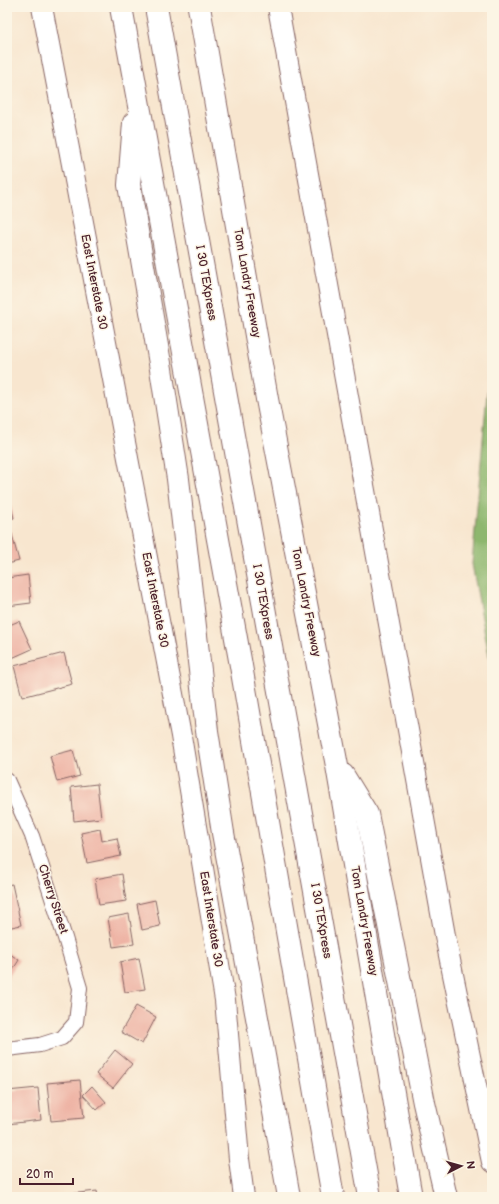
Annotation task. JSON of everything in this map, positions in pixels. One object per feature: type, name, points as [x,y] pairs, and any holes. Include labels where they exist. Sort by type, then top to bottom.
[{"type":"highway","points":[[121,7],[240,660],[333,1197]]},
{"type":"highway","name":"I 30 TEXpress","points":[[156,7],[370,1197]]},
{"type":"highway","name":"Tom Landry Freeway","points":[[199,7],[267,399],[337,766],[411,1197]]},
{"type":"highway","points":[[136,92],[129,185],[161,369],[178,479],[207,731],[220,818],[265,1061],[288,1197]]},
{"type":"highway","points":[[337,766],[367,814],[424,1103],[446,1197]]},
{"type":"main road","name":"East Interstate 30","points":[[42,7],[181,736],[225,1000],[239,1160],[244,1197]]},
{"type":"main road","points":[[278,7],[446,941],[492,1162]]},
{"type":"street","name":"Cherry Street","points":[[7,780],[32,836],[80,988],[76,1022],[62,1038],[40,1045],[7,1049]]},
{"type":"green space","points":[[492,337],[492,672],[472,564]]},
{"type":"building","points":[[7,491],[14,518],[7,520]]},
{"type":"building","points":[[11,531],[19,561],[7,564],[7,532]]},
{"type":"building","points":[[28,575],[31,603],[7,606],[7,578]]},
{"type":"building","points":[[19,621],[32,649],[12,658],[7,646],[7,626]]},
{"type":"building","points":[[64,653],[72,684],[22,697],[14,666]]},
{"type":"building","points":[[73,750],[80,776],[57,782],[50,756]]},
{"type":"building","points":[[97,784],[101,818],[74,821],[71,787]]},
{"type":"building","points":[[100,829],[102,841],[117,838],[121,856],[87,863],[81,833]]},
{"type":"building","points":[[122,874],[126,901],[99,905],[95,879]]},
{"type":"building","points":[[12,884],[21,925],[7,928],[7,885]]},
{"type":"building","points":[[155,900],[160,926],[142,930],[137,904]]},
{"type":"building","points":[[129,914],[134,944],[113,947],[108,918]]},
{"type":"building","points":[[7,952],[19,960],[7,979]]},
{"type":"building","points":[[139,958],[145,989],[125,992],[120,962]]},
{"type":"building","points":[[136,1006],[156,1017],[142,1044],[121,1032]]},
{"type":"building","points":[[115,1050],[132,1064],[113,1088],[96,1074]]},
{"type":"building","points":[[80,1080],[84,1118],[51,1121],[47,1083]]},
{"type":"building","points":[[92,1086],[106,1102],[97,1110],[83,1095]]},
{"type":"building","points":[[38,1088],[41,1120],[7,1124],[7,1091]]},
{"type":"building","points":[[97,1191],[98,1197],[70,1197],[69,1194]]}]
